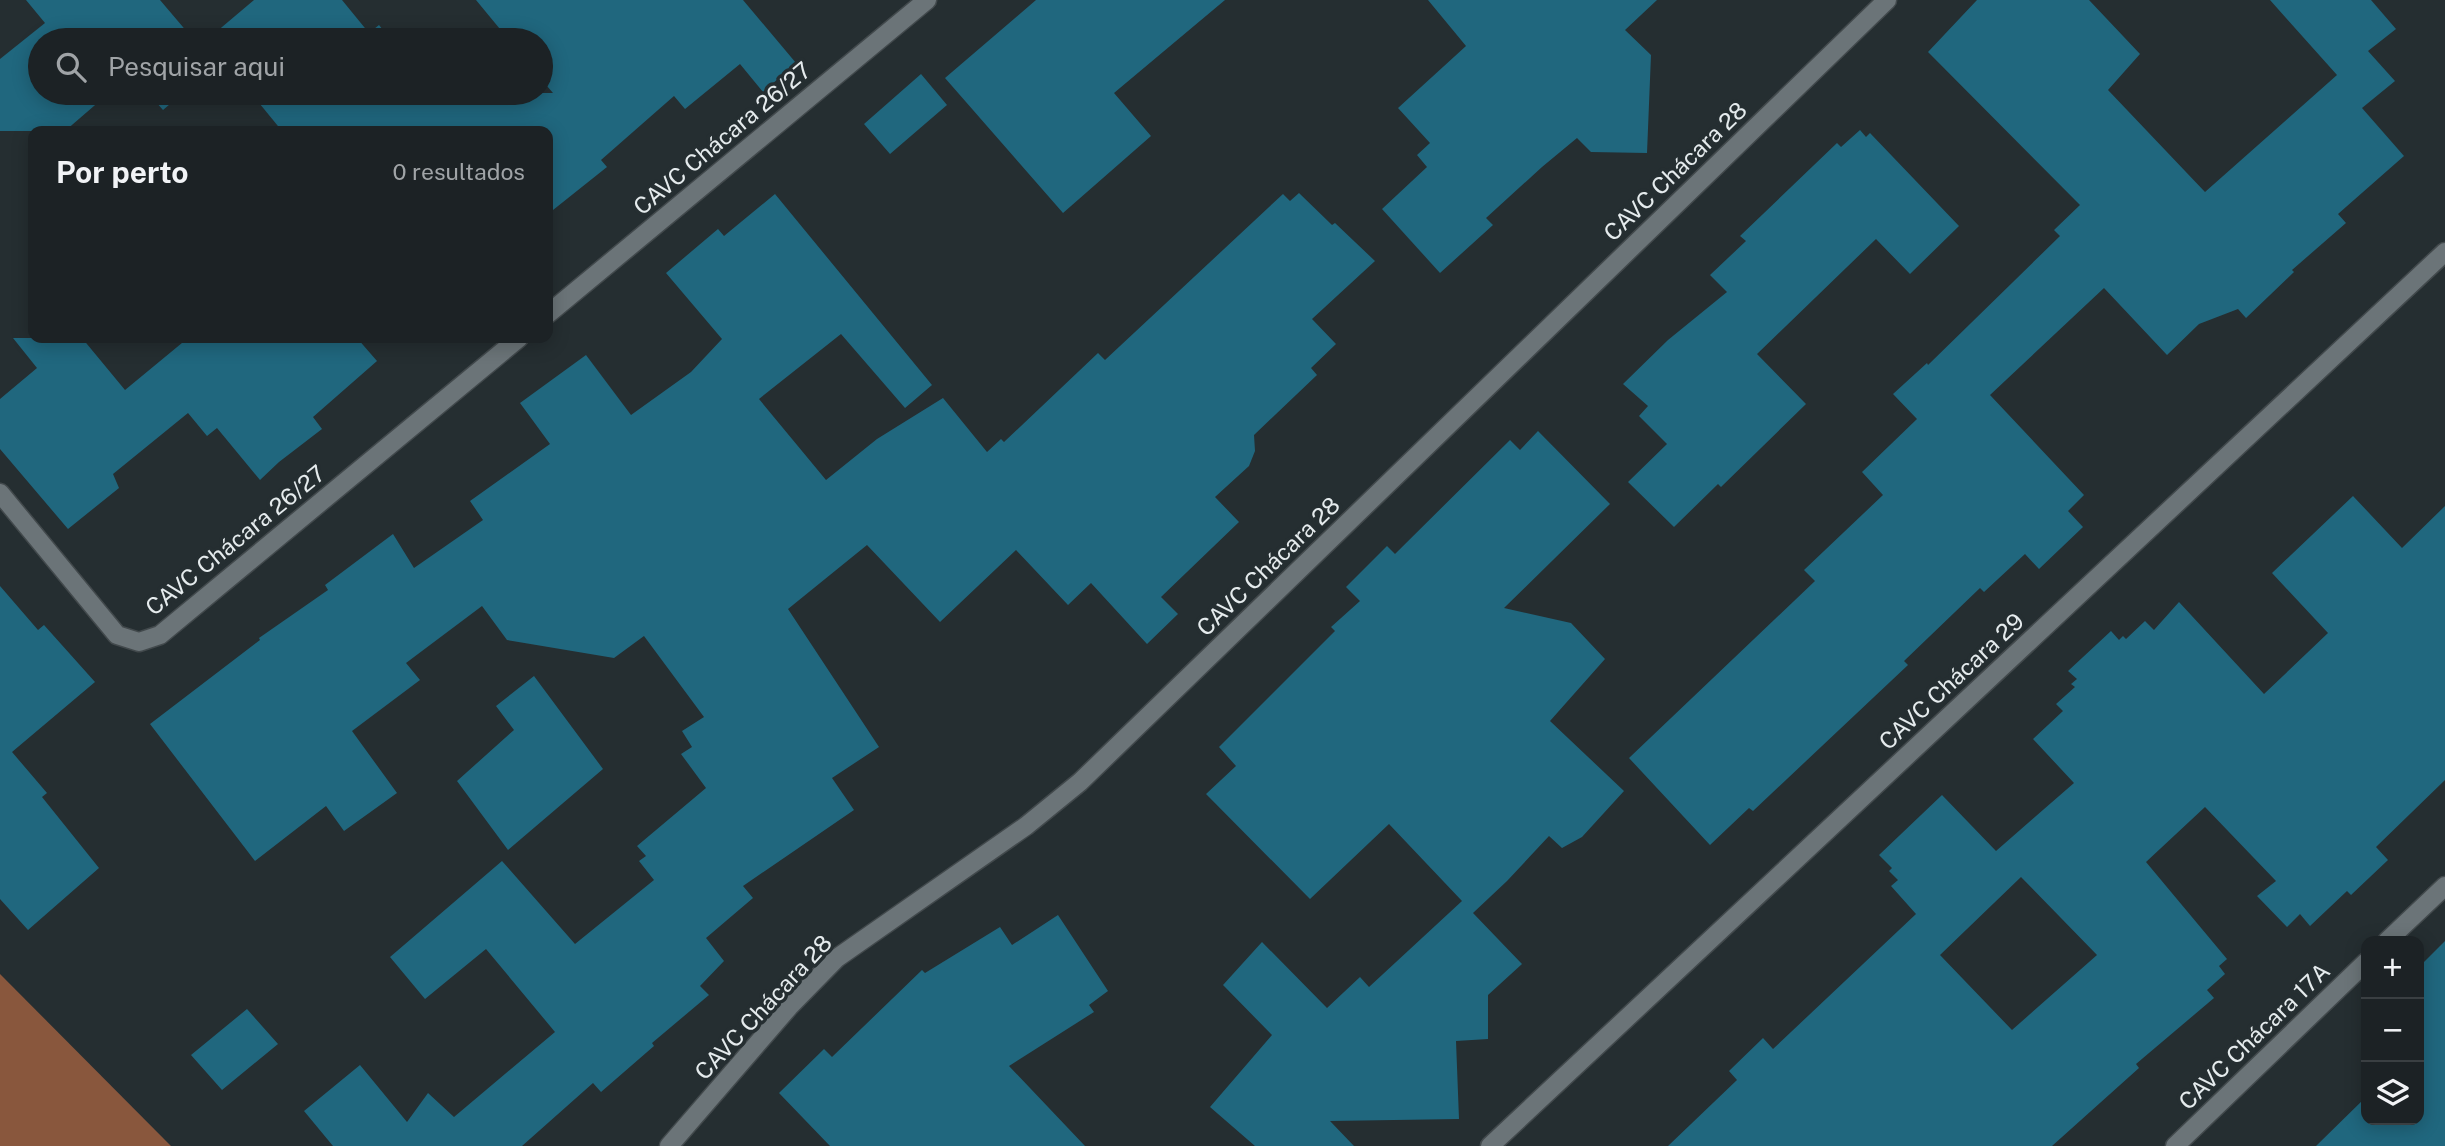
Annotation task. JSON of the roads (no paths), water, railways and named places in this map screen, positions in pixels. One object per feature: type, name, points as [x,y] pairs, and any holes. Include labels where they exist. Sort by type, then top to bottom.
[{"type":"street","name":"CAVC Chácara 26/27","points":[[553,310],[927,0]]},
{"type":"street","name":"CAVC Chácara 28","points":[[668,1146],[789,1007],[837,958],[1026,826],[1080,782],[1886,0]]},
{"type":"street","name":"CAVC Chácara 29","points":[[1489,1146],[2445,252]]},
{"type":"street","name":"CAVC Chácara 26/27","points":[[0,493],[117,635],[139,642],[160,635],[513,343]]},
{"type":"street","points":[[2392,936],[2445,886]]},
{"type":"street","name":"CAVC Chácara 17A","points":[[2175,1146],[2361,967]]}]
